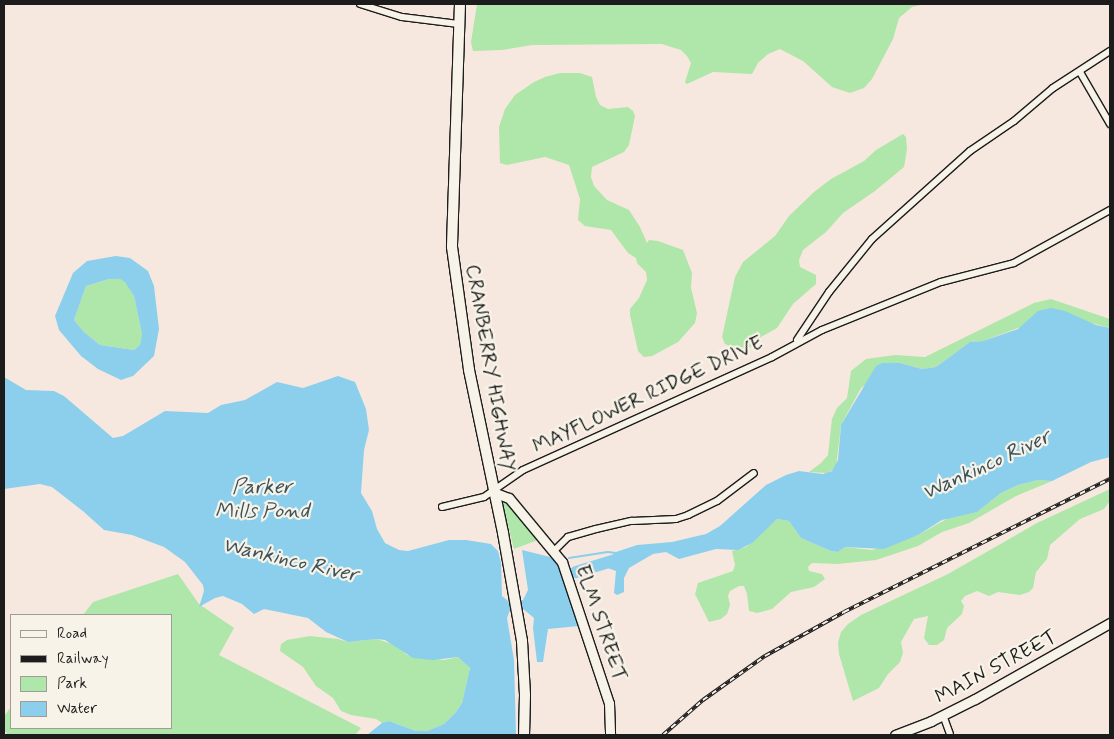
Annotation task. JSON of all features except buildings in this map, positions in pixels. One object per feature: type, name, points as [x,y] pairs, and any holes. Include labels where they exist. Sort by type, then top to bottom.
[{"type":"main road","name":"CRANBERRY HIGHWAY","points":[[460,4],[452,247],[468,362],[515,598],[525,688],[524,735]]},
{"type":"main road","name":"ELM STREET","points":[[493,492],[509,498],[554,551],[568,575],[610,703],[610,735]]},
{"type":"main road","name":"MAIN STREET","points":[[895,735],[943,715],[1071,647],[1110,623]]},
{"type":"street","points":[[360,4],[402,17],[459,24]]},
{"type":"street","name":"MAYFLOWER RIDGE DRIVE","points":[[792,345],[804,332],[829,292],[872,239],[970,151],[1014,121],[1053,88],[1110,51]]},
{"type":"street","points":[[1080,72],[1110,124]]},
{"type":"street","name":"MAYFLOWER RIDGE DRIVE","points":[[442,507],[484,497],[523,470],[772,357],[822,330],[929,286],[1014,262],[1110,210]]},
{"type":"street","points":[[554,551],[568,537],[596,529],[632,521],[676,518],[688,515],[716,502],[754,474]]},
{"type":"street","points":[[943,715],[950,734]]},
{"type":"green space","points":[[477,4],[925,4],[912,7],[899,18],[893,39],[872,79],[864,88],[850,93],[832,87],[803,61],[780,49],[768,54],[758,63],[752,74],[713,72],[687,84],[685,82],[691,63],[687,56],[681,50],[662,44],[532,45],[502,50],[473,51],[471,42]]},
{"type":"green space","points":[[560,73],[580,73],[592,77],[596,97],[600,105],[608,109],[628,107],[635,116],[629,145],[624,152],[592,167],[591,177],[594,186],[607,200],[629,210],[640,227],[647,243],[649,240],[658,241],[683,250],[692,273],[691,288],[697,313],[695,323],[678,342],[652,356],[644,357],[638,351],[630,315],[630,309],[639,298],[647,280],[646,272],[637,263],[636,258],[628,253],[611,230],[585,226],[578,220],[580,199],[569,165],[545,157],[507,165],[500,163],[499,127],[505,109],[515,95],[545,77]]},
{"type":"green space","points":[[903,134],[906,137],[907,149],[904,167],[875,191],[843,213],[826,232],[803,250],[799,260],[800,267],[816,275],[816,284],[793,304],[777,328],[761,337],[752,347],[734,348],[725,344],[722,337],[735,277],[743,262],[775,236],[789,216],[814,192],[831,179],[864,161],[876,150]]},
{"type":"green space","points":[[109,279],[120,279],[126,282],[134,296],[142,334],[140,345],[134,350],[100,345],[84,332],[74,320],[86,286]]},
{"type":"green space","points":[[1051,299],[1110,319],[1110,328],[1084,321],[1021,327],[983,341],[970,342],[936,367],[922,369],[900,363],[861,388],[841,425],[836,468],[827,473],[809,472],[828,455],[832,419],[837,408],[847,398],[851,371],[866,359],[895,355],[925,357],[1034,303]]},
{"type":"green space","points":[[1038,480],[1052,481],[1016,496],[969,523],[942,532],[918,546],[876,560],[838,564],[812,563],[808,567],[809,571],[822,574],[825,579],[814,587],[791,592],[772,609],[757,613],[749,611],[744,586],[739,586],[730,591],[728,596],[730,605],[727,614],[721,619],[709,622],[695,594],[698,583],[733,571],[735,565],[732,551],[746,547],[777,519],[789,521],[801,538],[831,551],[838,552],[845,547],[872,550],[918,535],[952,516],[977,512],[1001,493],[1018,485]]},
{"type":"green space","points":[[1110,489],[1110,501],[1104,509],[1080,519],[1050,545],[1047,559],[1036,572],[1033,588],[1029,592],[1020,595],[998,592],[989,596],[977,591],[965,596],[961,601],[964,606],[962,614],[947,628],[944,640],[937,645],[929,645],[924,638],[928,616],[914,619],[901,642],[903,653],[900,662],[888,674],[879,688],[853,701],[839,654],[838,643],[841,632],[848,624],[861,615],[948,574],[1037,523]]},
{"type":"green space","points":[[500,493],[546,537],[514,549]]},
{"type":"green space","points":[[178,574],[199,604],[234,628],[219,655],[361,728],[355,735],[8,735],[4,730],[4,716],[10,708],[10,729],[172,729],[172,614],[84,614],[93,602]]},
{"type":"green space","points":[[310,636],[348,642],[377,639],[395,645],[407,655],[444,660],[458,657],[470,668],[462,703],[444,724],[427,731],[416,731],[389,721],[382,723],[376,719],[351,715],[341,711],[333,698],[316,686],[303,667],[280,651],[281,644],[287,640]]},
{"type":"water","points":[[116,256],[130,258],[148,271],[154,286],[159,329],[154,356],[133,376],[121,380],[98,369],[81,356],[59,330],[55,316],[73,273],[87,261]],"holes":[[[109,279],[120,279],[125,282],[134,296],[142,334],[140,345],[134,350],[100,345],[84,332],[74,320],[86,286]]]},
{"type":"water","points":[[1051,308],[1065,311],[1096,325],[1110,328],[1110,457],[1091,462],[1052,481],[1038,480],[1018,485],[1001,493],[977,512],[942,520],[918,535],[884,549],[845,547],[838,552],[831,551],[801,538],[789,521],[777,519],[752,543],[738,550],[716,549],[679,559],[666,552],[653,554],[629,568],[624,578],[624,592],[617,595],[614,593],[616,571],[605,567],[615,560],[613,553],[637,545],[672,542],[706,534],[720,526],[766,485],[786,475],[799,471],[823,474],[832,471],[838,460],[841,425],[876,366],[882,363],[900,363],[922,369],[936,367],[970,342],[983,341],[1018,329],[1038,311]]},
{"type":"water","name":"Parker Mills Pond","points":[[338,376],[355,382],[366,409],[369,430],[364,450],[361,493],[372,511],[377,529],[385,543],[399,550],[408,551],[449,540],[466,540],[491,544],[498,551],[501,563],[502,596],[508,601],[523,600],[528,590],[522,550],[554,558],[558,564],[579,626],[548,629],[543,662],[537,662],[533,628],[534,618],[522,608],[510,610],[507,618],[514,660],[516,735],[367,735],[382,723],[389,721],[416,731],[427,731],[444,724],[462,703],[470,668],[458,657],[433,660],[413,658],[385,640],[348,642],[326,632],[308,618],[264,609],[254,614],[242,604],[223,596],[215,598],[199,607],[204,591],[203,585],[185,562],[164,547],[132,535],[104,530],[52,487],[40,484],[4,489],[4,377],[26,390],[54,391],[64,396],[113,438],[123,436],[165,411],[208,413],[221,405],[245,400],[277,382],[303,388]]},
{"type":"waterway","points":[[569,558],[608,552],[616,553]]},
{"type":"waterway","name":"Wankinco River","points":[[576,572],[629,556]]},
{"type":"railway","points":[[663,735],[703,700],[765,656],[844,612],[1110,479]]}]
